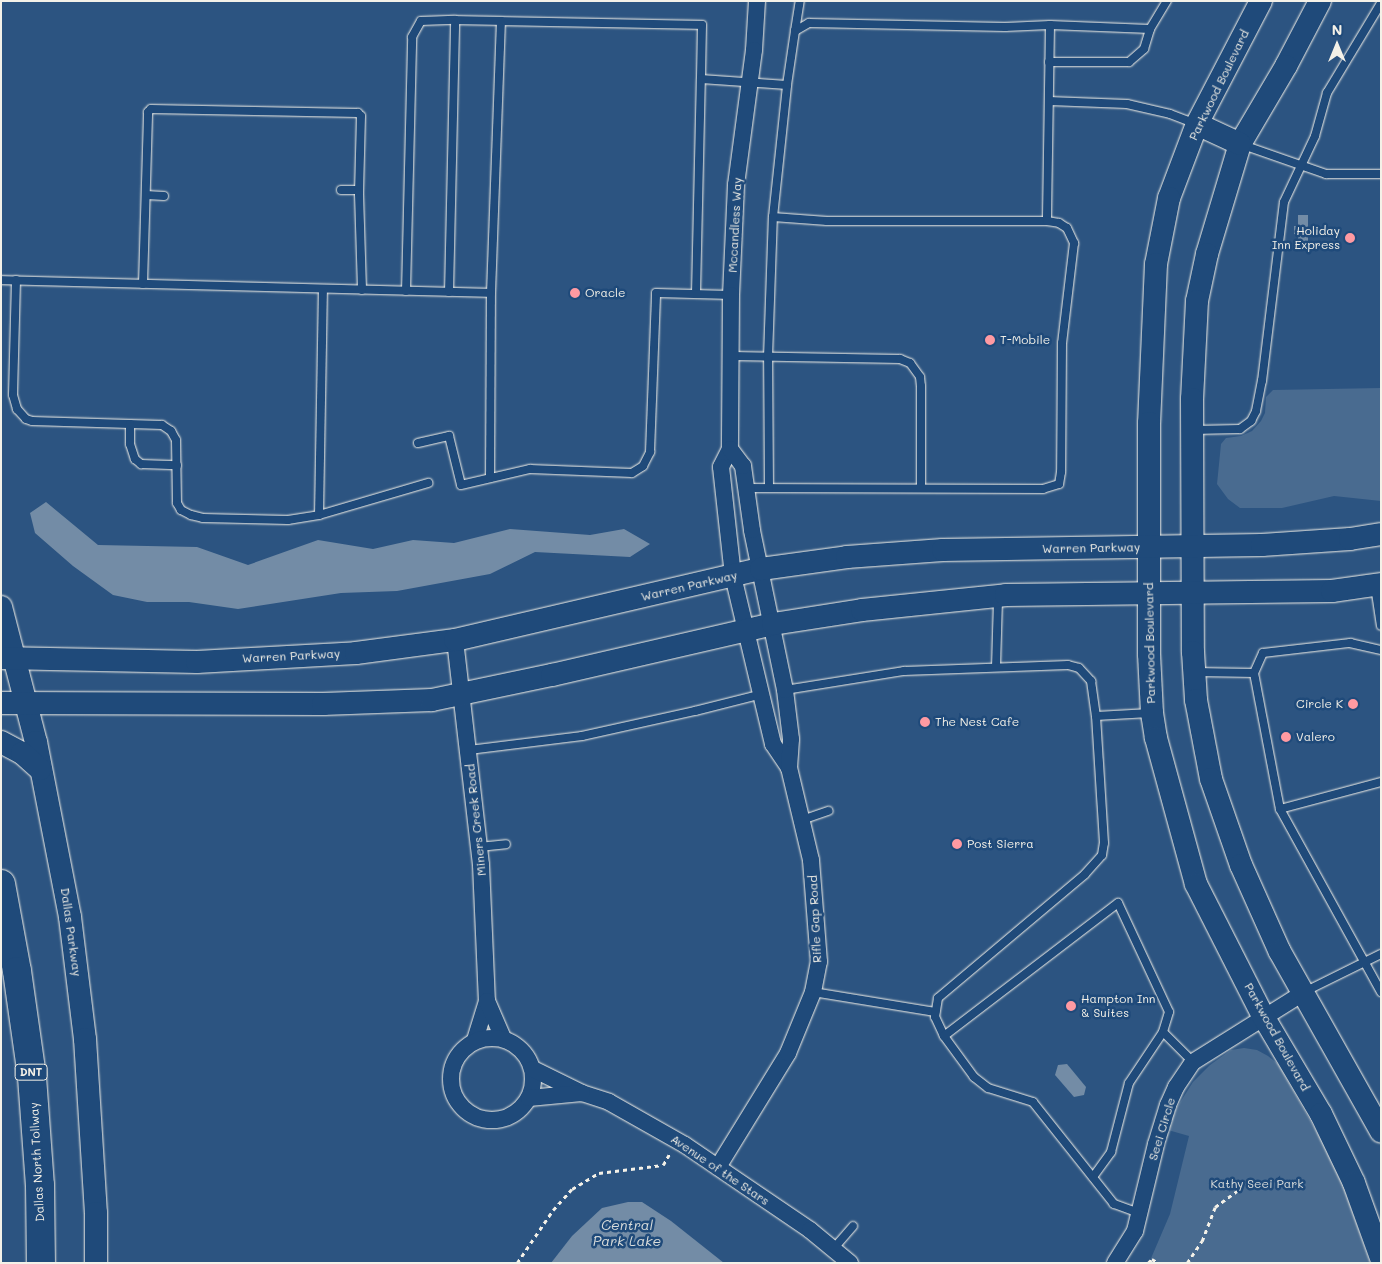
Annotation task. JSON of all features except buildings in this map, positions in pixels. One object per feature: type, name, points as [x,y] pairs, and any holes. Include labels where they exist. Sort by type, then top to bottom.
[{"type":"highway","name":"Dallas North Tollway","points":[[1,884],[17,971],[32,1077],[40,1185],[41,1263]]},
{"type":"main road","name":"Parkwood Boulevard","points":[[1261,1],[1197,124],[1169,198],[1156,264],[1150,368],[1149,594],[1152,713],[1156,738],[1196,884],[1264,1016],[1321,1114],[1354,1183],[1381,1258]]},
{"type":"main road","points":[[1320,1],[1286,66],[1240,144],[1209,246],[1197,301],[1191,546],[1194,672],[1196,700],[1211,779],[1241,865],[1280,952],[1381,1130]]},
{"type":"main road","points":[[1197,124],[1240,144]]},
{"type":"main road","name":"Warren Parkway","points":[[8,658],[197,662],[356,653],[455,640],[761,569],[799,562],[896,552],[1306,543],[1381,534]]},
{"type":"main road","points":[[1,703],[323,704],[394,702],[463,695],[773,624],[862,610],[998,595],[1332,591],[1378,584]]},
{"type":"main road","name":"Dallas Parkway","points":[[1,607],[8,658],[26,703],[70,917],[84,1039],[96,1213],[96,1263]]},
{"type":"main road","points":[[1,742],[22,753],[40,769]]},
{"type":"street","name":"Mccandless Way","points":[[733,576],[721,467],[730,449],[731,295],[736,185],[750,83],[757,1]]},
{"type":"street","points":[[730,449],[743,466],[761,569]]},
{"type":"street","name":"Rifle Gap Road","points":[[718,1167],[788,1053],[814,992],[818,953],[811,860],[789,768],[791,739],[785,690],[761,569]]},
{"type":"street","name":"Rifle Gap Road","points":[[733,576],[773,744],[789,768]]},
{"type":"street","name":"Miners Creek Road","points":[[455,640],[463,695],[479,847],[487,1001],[475,1040]]},
{"type":"street","name":"Seei Circle","points":[[1115,1263],[1135,1231],[1168,1105],[1176,1087],[1193,1062],[1303,993]]},
{"type":"street","name":"Miners Creek Road","points":[[487,1001],[504,1038]]},
{"type":"street","points":[[489,1037],[504,1038],[522,1050],[533,1069],[533,1088],[522,1108],[501,1119],[477,1117],[466,1111],[452,1091],[452,1067],[457,1056],[475,1040],[489,1037]]},
{"type":"street","name":"Avenue of the Stars","points":[[533,1069],[582,1094],[608,1102],[678,1141],[834,1248],[850,1263]]},
{"type":"street","name":"Avenue of the Stars","points":[[529,1098],[582,1094]]},
{"type":"lane","points":[[769,488],[768,357],[773,217],[786,85],[800,1]]},
{"type":"lane","points":[[1049,62],[1129,62],[1144,48],[1150,30],[1167,1]]},
{"type":"lane","points":[[1193,430],[1240,429],[1251,420],[1256,411],[1262,381],[1284,202],[1315,136],[1327,93],[1381,2]]},
{"type":"lane","points":[[406,291],[412,37],[421,20],[455,20],[702,25],[696,294]]},
{"type":"lane","points":[[449,292],[455,20]]},
{"type":"lane","points":[[490,478],[491,293],[501,21]]},
{"type":"lane","points":[[795,31],[809,23],[1005,27],[1050,24],[1150,30]]},
{"type":"lane","points":[[1047,221],[1050,24]]},
{"type":"lane","points":[[701,79],[786,85]]},
{"type":"lane","points":[[1049,101],[1127,104],[1170,114],[1197,124]]},
{"type":"lane","points":[[143,284],[148,112],[151,109],[358,113],[361,116],[359,190],[362,290]]},
{"type":"lane","points":[[1240,144],[1326,174],[1381,174]]},
{"type":"lane","points":[[341,190],[359,190]]},
{"type":"lane","points":[[146,195],[164,196]]},
{"type":"lane","points":[[746,488],[921,487],[1043,489],[1059,484],[1061,472],[1062,342],[1074,243],[1067,228],[1059,223],[1047,221],[827,221],[773,217]]},
{"type":"lane","points":[[1,280],[491,293]]},
{"type":"lane","points":[[16,280],[13,394],[14,402],[21,414],[26,418],[37,421],[162,425],[172,431],[177,448],[177,502],[181,510],[191,515],[203,518],[288,520],[319,515],[428,483]]},
{"type":"lane","points":[[319,515],[323,289]]},
{"type":"lane","points":[[418,443],[449,436],[461,485],[530,469],[632,473],[643,466],[650,452],[656,294],[731,295]]},
{"type":"lane","points":[[732,356],[900,359],[910,363],[920,377],[921,386],[921,487]]},
{"type":"lane","points":[[130,424],[130,444],[135,459],[141,464],[177,465]]},
{"type":"lane","points":[[1378,584],[1381,626]]},
{"type":"lane","points":[[996,667],[998,595]]},
{"type":"lane","points":[[1381,650],[1350,643],[1264,653],[1254,673],[1280,809],[1381,992]]},
{"type":"lane","points":[[785,690],[904,671],[996,667],[1068,665],[1079,668],[1089,678],[1092,685],[1096,716],[1104,843],[1102,856],[1086,874],[942,994],[938,998],[935,1012],[936,1022],[972,1079],[988,1088],[1033,1102],[1114,1204],[1139,1213]]},
{"type":"lane","points":[[1194,672],[1254,673]]},
{"type":"lane","points":[[469,750],[582,736],[762,694]]},
{"type":"lane","points":[[1096,716],[1152,713]]},
{"type":"lane","points":[[1280,809],[1381,782]]},
{"type":"lane","points":[[802,820],[828,811]]},
{"type":"lane","points":[[479,847],[506,844]]},
{"type":"lane","points":[[944,1036],[1118,903],[1169,1012],[1163,1032],[1129,1083],[1111,1152],[1093,1177]]},
{"type":"lane","points":[[1303,993],[1381,954]]},
{"type":"lane","points":[[814,992],[935,1012]]},
{"type":"lane","points":[[1163,1032],[1193,1062]]},
{"type":"lane","points":[[834,1248],[853,1226]]},
{"type":"path","points":[[517,1263],[553,1210],[572,1189],[599,1173],[663,1165],[678,1141]]},
{"type":"path","points":[[1187,1263],[1202,1241],[1215,1207],[1238,1190]]},
{"type":"path","points":[[1148,1263],[1152,1259],[1159,1263]]},
{"type":"green space","points":[[1381,388],[1381,501],[1334,496],[1282,508],[1240,508],[1228,499],[1217,484],[1221,444],[1226,438],[1241,436],[1252,431],[1261,421],[1265,413],[1266,397],[1273,390]]},
{"type":"green space","name":"Kathy Seei Park","points":[[1244,1048],[1257,1050],[1278,1064],[1323,1143],[1344,1187],[1370,1263],[1149,1263],[1170,1214],[1189,1136],[1168,1130],[1174,1112],[1193,1082],[1210,1065],[1231,1050]]},
{"type":"water","points":[[1298,215],[1308,215],[1308,243],[1298,243],[1298,235],[1294,234],[1294,226],[1298,226]]},
{"type":"water","points":[[46,502],[98,545],[197,547],[248,565],[318,540],[373,549],[413,540],[454,543],[510,529],[590,535],[624,529],[650,544],[630,557],[535,552],[490,574],[397,591],[341,593],[238,609],[189,602],[147,602],[113,595],[73,566],[35,533],[30,513]]},
{"type":"water","points":[[1067,1064],[1086,1087],[1084,1095],[1074,1097],[1055,1075],[1058,1065]]},
{"type":"water","name":"Central Park Lake","points":[[628,1202],[642,1202],[671,1221],[724,1263],[551,1263],[572,1236],[602,1208]]},
{"type":"place","name":"Holiday Inn Express","points":[[1350,238]]},
{"type":"place","name":"Oracle","points":[[575,293]]},
{"type":"place","name":"T-Mobile","points":[[990,340]]},
{"type":"place","name":"Circle K","points":[[1353,704]]},
{"type":"place","name":"The Nest Cafe","points":[[925,722]]},
{"type":"place","name":"Valero","points":[[1286,737]]},
{"type":"place","name":"Post Sierra","points":[[957,844]]},
{"type":"place","name":"Hampton Inn & Suites","points":[[1071,1006]]}]
